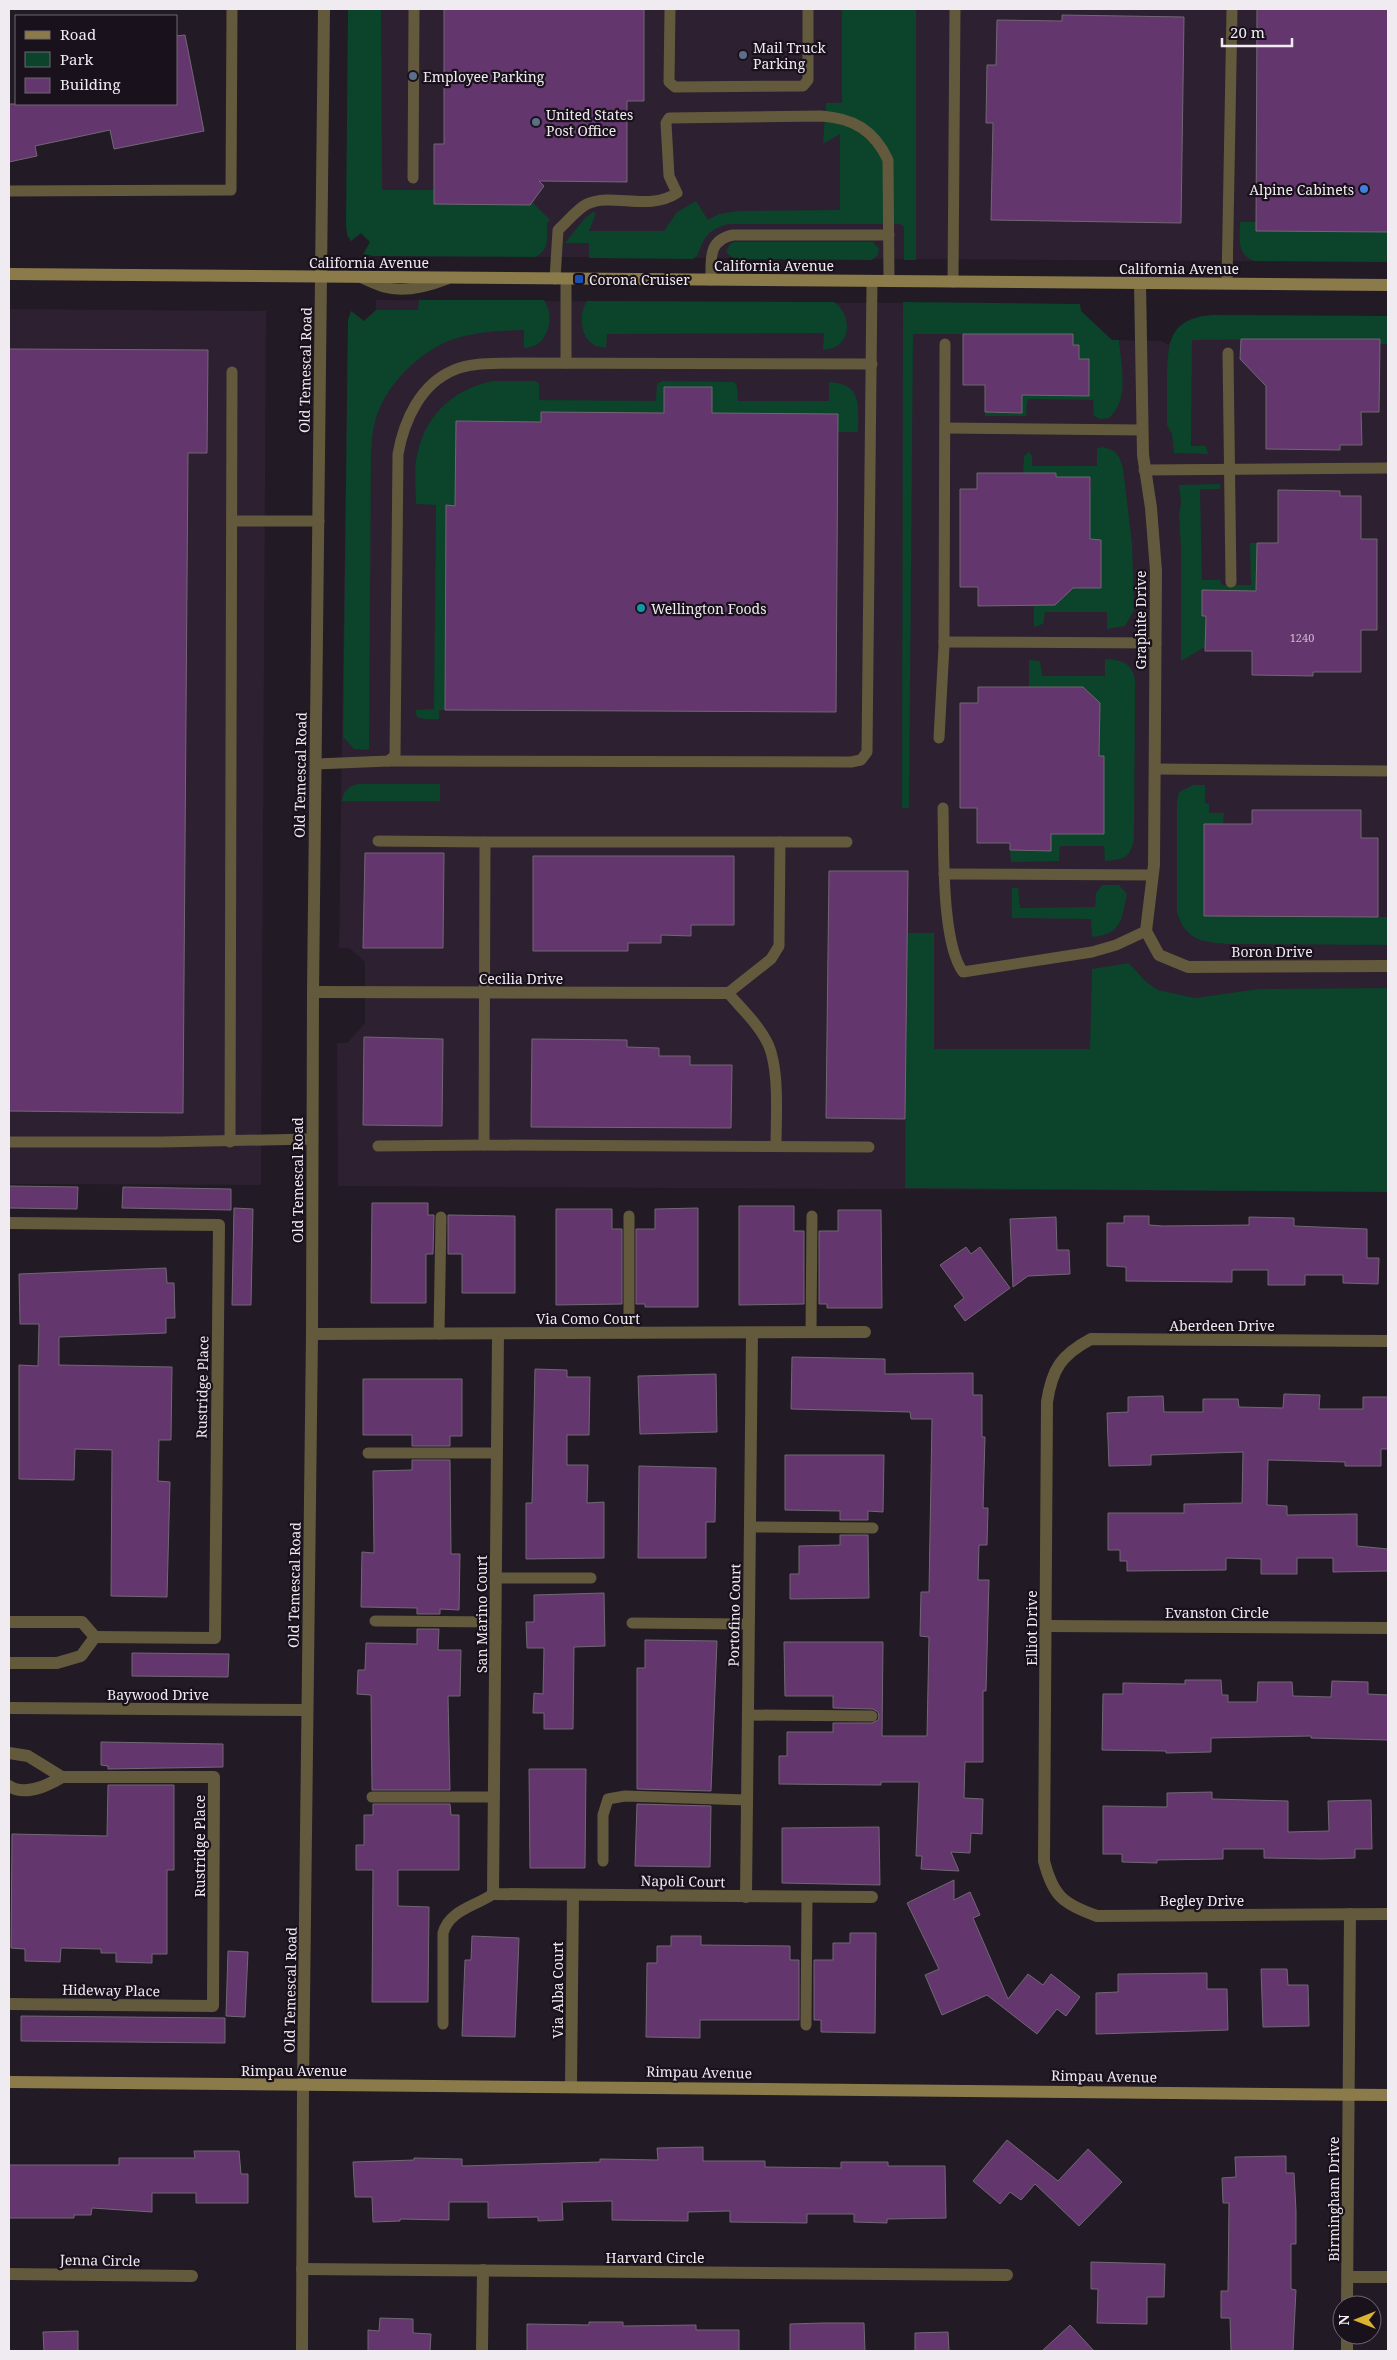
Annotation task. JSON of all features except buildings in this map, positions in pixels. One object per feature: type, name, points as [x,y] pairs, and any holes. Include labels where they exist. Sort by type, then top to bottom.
[{"type":"main road","name":"California Avenue","points":[[9,274],[1388,285]]},
{"type":"main road","name":"Rimpau Avenue","points":[[9,2082],[1388,2095]]},
{"type":"street","name":"Old Temescal Road","points":[[302,2351],[303,2085],[312,1334],[313,992],[324,9]]},
{"type":"street","name":"Graphite Drive","points":[[1140,283],[1144,470],[1151,508],[1156,571],[1153,875],[1146,932]]},
{"type":"street","name":"Boron Drive","points":[[1146,932],[1159,955],[1188,966],[1388,966]]},
{"type":"street","name":"Cecilia Drive","points":[[313,992],[728,993]]},
{"type":"street","name":"Rustridge Place","points":[[9,1223],[219,1225],[215,1638],[94,1637]]},
{"type":"street","name":"Via Como Court","points":[[312,1334],[865,1332]]},
{"type":"street","name":"Portofino Court","points":[[746,1897],[752,1333]]},
{"type":"street","name":"San Marino Court","points":[[494,1894],[498,1334]]},
{"type":"street","name":"Aberdeen Drive","points":[[1062,1360],[1092,1339],[1388,1341]]},
{"type":"street","name":"Elliot Drive","points":[[1059,1898],[1049,1879],[1044,1861],[1048,1402],[1050,1380],[1062,1360]]},
{"type":"street","points":[[9,1622],[82,1622],[94,1637],[81,1656],[57,1663],[9,1663]]},
{"type":"street","name":"Evanston Circle","points":[[1046,1626],[1388,1628]]},
{"type":"street","name":"Baywood Drive","points":[[9,1708],[307,1710]]},
{"type":"street","points":[[9,1752],[28,1756],[62,1777]]},
{"type":"street","name":"Rustridge Place","points":[[9,1786],[15,1790],[45,1787],[62,1777],[214,1777],[213,2006]]},
{"type":"street","name":"Napoli Court","points":[[494,1894],[872,1898]]},
{"type":"street","name":"Via Alba Court","points":[[571,2086],[573,1895]]},
{"type":"street","name":"Begley Drive","points":[[1059,1898],[1076,1909],[1097,1916],[1388,1914]]},
{"type":"street","name":"Birmingham Drive","points":[[1347,2295],[1350,1914]]},
{"type":"street","name":"Hideway Place","points":[[9,2004],[213,2006]]},
{"type":"street","name":"Harvard Circle","points":[[302,2269],[1007,2275]]},
{"type":"street","points":[[482,2351],[483,2270]]},
{"type":"street","name":"Jenna Circle","points":[[9,2274],[192,2276]]},
{"type":"street","points":[[1348,2277],[1388,2277]]},
{"type":"lane","points":[[9,191],[232,190],[232,9]]},
{"type":"lane","points":[[413,178],[414,9]]},
{"type":"lane","points":[[670,9],[669,82],[675,87],[693,87],[803,86],[808,80],[808,9]]},
{"type":"lane","points":[[953,282],[955,9]]},
{"type":"lane","points":[[1227,284],[1232,9]]},
{"type":"lane","points":[[566,363],[561,279],[556,247],[558,230],[586,205],[597,201],[666,200],[677,193],[669,176],[666,124],[669,118],[674,116],[834,116],[855,122],[876,139],[888,160],[889,281]]},
{"type":"lane","points":[[711,280],[711,259],[714,247],[723,237],[733,235],[888,235]]},
{"type":"lane","points":[[316,764],[388,760],[851,762],[861,760],[866,752],[872,281]]},
{"type":"lane","points":[[940,738],[944,642],[945,344]]},
{"type":"lane","points":[[1228,353],[1231,582]]},
{"type":"lane","points":[[388,760],[395,756],[396,743],[398,454],[407,420],[418,402],[435,382],[453,370],[474,365],[566,363],[872,364]]},
{"type":"lane","points":[[230,1142],[232,372]]},
{"type":"lane","points":[[945,428],[1142,430]]},
{"type":"lane","points":[[1144,470],[1388,468]]},
{"type":"lane","points":[[232,521],[319,521]]},
{"type":"lane","points":[[944,642],[1156,643]]},
{"type":"lane","points":[[1155,769],[1388,771]]},
{"type":"lane","points":[[943,808],[944,874],[950,933],[957,965],[963,972],[1092,952],[1116,945],[1146,932]]},
{"type":"lane","points":[[378,841],[847,842]]},
{"type":"lane","points":[[484,1145],[485,842]]},
{"type":"lane","points":[[776,1146],[776,1075],[768,1044],[758,1027],[728,993],[771,959],[778,946],[780,842]]},
{"type":"lane","points":[[944,874],[1153,875]]},
{"type":"lane","points":[[9,1142],[230,1142],[312,1139]]},
{"type":"lane","points":[[378,1146],[776,1146],[869,1148]]},
{"type":"lane","points":[[629,1216],[629,1333]]},
{"type":"lane","points":[[811,1332],[812,1216]]},
{"type":"lane","points":[[439,1334],[441,1217]]},
{"type":"lane","points":[[368,1453],[497,1453]]},
{"type":"lane","points":[[750,1527],[873,1528]]},
{"type":"lane","points":[[496,1578],[591,1578]]},
{"type":"lane","points":[[375,1621],[496,1622]]},
{"type":"lane","points":[[632,1623],[748,1624]]},
{"type":"lane","points":[[748,1715],[872,1716]]},
{"type":"lane","points":[[603,1861],[603,1815],[608,1799],[625,1796],[747,1800]]},
{"type":"lane","points":[[372,1797],[494,1797]]},
{"type":"lane","points":[[443,2024],[442,1933],[445,1924],[454,1914],[494,1894]]},
{"type":"lane","points":[[806,2025],[807,1897]]},
{"type":"shaded area","points":[[348,9],[1388,9],[1388,262],[373,256],[363,254],[370,242],[361,233],[351,241],[347,235]]},
{"type":"shaded area","points":[[376,300],[1080,304],[1081,311],[1112,340],[1162,341],[1168,345],[1182,325],[1201,316],[1388,316],[1388,1192],[338,1186],[337,1043],[347,1043],[365,1023],[365,962],[349,948],[339,948],[348,320],[351,311],[364,321],[376,310]]},
{"type":"shaded area","points":[[9,309],[266,311],[261,1185],[9,1184]]},
{"type":"green space","points":[[348,9],[381,9],[382,190],[434,190],[434,204],[530,205],[532,202],[550,220],[547,223],[547,243],[540,254],[535,257],[373,256],[363,254],[370,242],[361,233],[351,241],[347,235],[346,223]]},
{"type":"green space","points":[[842,9],[916,9],[916,260],[904,260],[904,227],[900,224],[728,224],[715,229],[707,236],[697,256],[693,259],[589,258],[589,243],[565,243],[584,219],[593,212],[596,213],[589,231],[664,231],[677,212],[696,201],[708,220],[719,214],[738,211],[840,210],[840,134],[823,144],[826,103],[842,103]]},
{"type":"green space","points":[[1240,222],[1256,222],[1256,231],[1388,232],[1388,262],[1254,261],[1244,254],[1240,245]]},
{"type":"green space","points":[[734,242],[873,242],[879,249],[878,255],[872,260],[734,259],[726,252],[730,244]]},
{"type":"green space","points":[[419,300],[544,300],[548,307],[548,330],[539,343],[532,347],[524,348],[524,330],[473,334],[444,343],[411,365],[401,375],[392,386],[379,410],[373,430],[371,453],[369,750],[354,749],[343,737],[348,320],[351,311],[364,321],[376,310],[418,310]]},
{"type":"green space","points":[[587,301],[834,302],[843,311],[847,331],[841,343],[834,348],[823,350],[824,333],[607,334],[606,348],[595,346],[585,336],[582,318]]},
{"type":"green space","points":[[903,302],[1080,304],[1081,311],[1112,340],[1119,340],[1123,382],[1120,401],[1116,410],[1109,418],[1100,419],[1094,416],[1093,400],[1029,399],[1026,416],[985,416],[985,412],[1021,413],[1022,395],[1079,359],[1079,346],[1073,345],[1059,334],[913,334],[909,808],[902,808]]},
{"type":"green space","points":[[1211,315],[1388,316],[1388,344],[1380,344],[1379,339],[1192,340],[1191,446],[1206,446],[1208,454],[1174,453],[1172,434],[1167,425],[1167,374],[1171,341],[1174,333],[1187,321]]},
{"type":"green space","points":[[492,381],[534,381],[539,383],[539,400],[656,401],[657,384],[662,381],[734,382],[737,386],[738,401],[829,401],[829,382],[848,387],[853,392],[858,405],[858,432],[838,432],[837,414],[542,412],[541,422],[456,421],[455,506],[446,506],[445,710],[439,710],[439,719],[424,719],[417,717],[415,710],[434,709],[436,505],[416,504],[416,461],[425,431],[441,408],[463,392]]},
{"type":"green space","points":[[1101,447],[1114,451],[1120,459],[1123,468],[1132,544],[1134,610],[1125,626],[1107,629],[1107,612],[1045,612],[1043,624],[1034,627],[1034,605],[1055,605],[1073,588],[1101,588],[1101,540],[1090,539],[1086,490],[1091,490],[1091,477],[1056,477],[1055,473],[1023,473],[1024,456],[1029,452],[1032,456],[1032,466],[1097,466],[1097,449]]},
{"type":"green space","points":[[1220,484],[1218,489],[1200,489],[1202,580],[1220,580],[1222,585],[1251,585],[1250,543],[1257,543],[1256,591],[1202,590],[1202,616],[1206,616],[1205,647],[1181,661],[1181,549],[1179,516],[1181,503],[1179,485]]},
{"type":"green space","points":[[1105,659],[1125,663],[1134,674],[1135,680],[1134,839],[1130,851],[1125,857],[1105,861],[1104,846],[1060,846],[1059,861],[1011,862],[1010,850],[1051,851],[1051,834],[1104,834],[1104,756],[1099,756],[1100,703],[1083,687],[1029,687],[1029,660],[1040,661],[1042,676],[1105,676]]},
{"type":"green space","points":[[358,784],[440,784],[440,801],[342,801],[347,789]]},
{"type":"green space","points":[[1193,785],[1205,785],[1205,803],[1209,804],[1209,813],[1224,813],[1223,824],[1205,825],[1205,916],[1388,917],[1388,945],[1227,944],[1210,942],[1190,934],[1185,929],[1177,913],[1177,802],[1179,792]]},
{"type":"green space","points":[[1102,885],[1119,885],[1127,894],[1121,919],[1115,929],[1109,933],[1092,937],[1091,919],[1012,918],[1012,888],[1018,888],[1020,908],[1095,907],[1096,893]]},
{"type":"green space","points":[[907,933],[934,933],[934,1049],[1090,1049],[1092,969],[1129,963],[1145,981],[1158,990],[1195,998],[1259,989],[1388,988],[1388,1192],[905,1188]]},
{"type":"place","name":"Mail Truck Parking","points":[[743,55]]},
{"type":"place","name":"Employee Parking","points":[[413,76]]},
{"type":"place","name":"United States Post Office","points":[[536,122]]},
{"type":"place","name":"Alpine Cabinets","points":[[1364,189]]},
{"type":"place","name":"Corona Cruiser","points":[[579,279]]},
{"type":"place","name":"Wellington Foods","points":[[641,608]]}]
